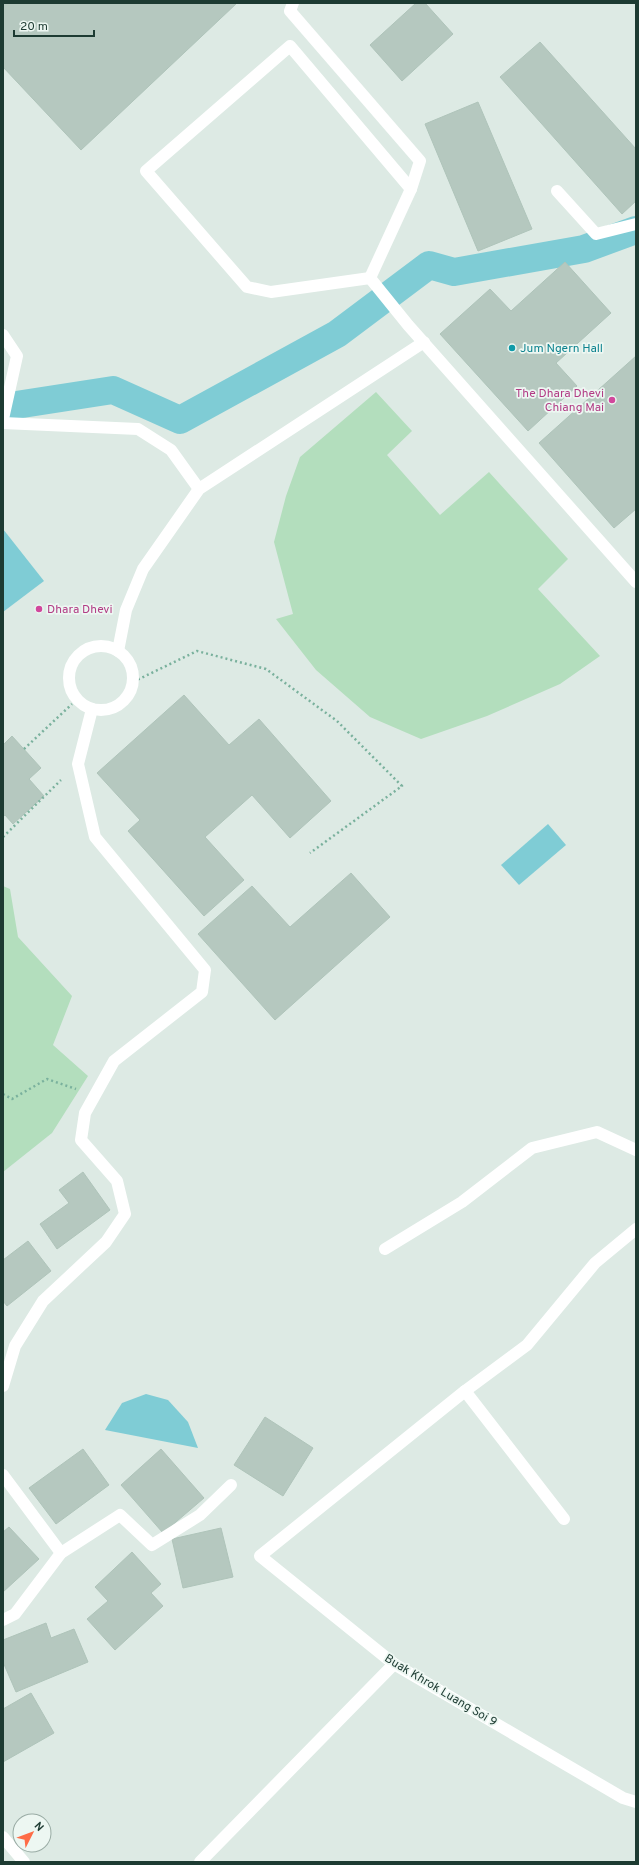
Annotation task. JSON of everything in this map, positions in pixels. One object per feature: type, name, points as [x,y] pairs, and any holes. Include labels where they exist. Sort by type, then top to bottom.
[{"type":"street","points":[[293,3],[290,11],[420,161],[411,189],[370,278]]},
{"type":"street","points":[[370,278],[271,292],[247,288],[146,171],[290,46],[411,189]]},
{"type":"street","points":[[557,191],[596,234],[636,224]]},
{"type":"street","points":[[370,278],[408,325],[636,582]]},
{"type":"street","points":[[3,335],[17,356],[3,419]]},
{"type":"street","points":[[118,651],[126,610],[143,569],[199,489],[424,342]]},
{"type":"street","points":[[3,423],[138,429],[171,450],[199,489]]},
{"type":"street","points":[[96,646],[108,647],[118,651],[126,659],[132,669],[133,680],[128,696],[120,704],[103,710],[92,709],[76,699],[70,686],[70,667],[84,650],[96,646]]},
{"type":"street","points":[[3,1386],[15,1346],[43,1301],[106,1242],[125,1214],[117,1181],[81,1140],[85,1113],[94,1094],[114,1061],[202,992],[205,970],[95,837],[78,764],[92,709]]},
{"type":"street","points":[[385,1249],[462,1202],[532,1148],[597,1132],[636,1150]]},
{"type":"street","points":[[564,1519],[465,1391],[527,1345],[595,1263],[636,1229]]},
{"type":"street","name":"Buak Khrok Luang Soi 9","points":[[465,1391],[260,1556],[394,1664],[623,1798],[636,1802]]},
{"type":"street","points":[[3,1475],[61,1553]]},
{"type":"street","points":[[3,1620],[15,1614],[61,1553],[120,1515],[152,1545],[200,1515],[231,1485]]},
{"type":"street","points":[[200,1862],[394,1664]]},
{"type":"street","points":[[3,1837],[24,1862]]},
{"type":"path","points":[[133,680],[137,680],[197,650],[266,669],[337,721],[402,786],[310,853]]},
{"type":"path","points":[[24,749],[76,699]]},
{"type":"path","points":[[3,837],[78,764]]},
{"type":"path","points":[[3,1094],[12,1099],[47,1079],[94,1094]]},
{"type":"green space","points":[[376,392],[412,431],[387,455],[440,515],[489,472],[568,559],[538,589],[600,656],[560,684],[487,716],[421,739],[370,717],[316,670],[276,619],[293,614],[274,542],[286,496],[300,457]]},
{"type":"green space","points":[[3,886],[10,889],[18,937],[72,996],[53,1045],[88,1076],[52,1133],[3,1172]]},
{"type":"water","points":[[3,529],[44,581],[3,612]]},
{"type":"water","points":[[548,824],[566,845],[519,885],[501,865]]},
{"type":"water","points":[[146,1394],[168,1400],[188,1422],[198,1448],[105,1430],[122,1403]]},
{"type":"building","points":[[3,3],[237,3],[81,150],[3,67]]},
{"type":"building","points":[[416,3],[425,3],[453,34],[402,81],[370,45]]},
{"type":"building","points":[[540,42],[636,149],[636,201],[622,214],[500,77]]},
{"type":"building","points":[[478,102],[532,229],[478,251],[425,124]]},
{"type":"building","name":"Jum Ngern Hall","points":[[565,262],[611,313],[556,363],[577,386],[528,431],[440,334],[490,289],[511,311]]},
{"type":"building","name":"The Dhara Dhevi Chiang Mai","points":[[636,356],[636,509],[614,528],[539,443]]},
{"type":"building","points":[[184,695],[229,745],[259,719],[331,801],[290,838],[252,795],[205,837],[244,880],[204,916],[128,831],[140,820],[97,773]]},
{"type":"building","points":[[12,736],[41,768],[29,779],[44,796],[13,824],[5,815],[3,817],[3,745]]},
{"type":"building","points":[[351,873],[390,917],[275,1020],[198,934],[252,886],[290,927]]},
{"type":"building","points":[[83,1172],[110,1210],[57,1249],[40,1224],[69,1203],[59,1190]]},
{"type":"building","points":[[28,1241],[51,1271],[7,1306],[3,1301],[3,1260]]},
{"type":"building","points":[[265,1417],[313,1448],[283,1496],[234,1465]]},
{"type":"building","points":[[83,1449],[109,1485],[56,1524],[29,1488]]},
{"type":"building","points":[[161,1449],[204,1498],[163,1533],[121,1485]]},
{"type":"building","points":[[9,1527],[39,1559],[3,1592],[3,1532]]},
{"type":"building","points":[[221,1528],[233,1577],[183,1588],[172,1539]]},
{"type":"building","points":[[132,1552],[161,1584],[151,1593],[163,1606],[115,1650],[87,1619],[108,1601],[95,1587]]},
{"type":"building","points":[[46,1623],[51,1638],[74,1629],[88,1662],[16,1692],[3,1662],[3,1640]]},
{"type":"building","points":[[31,1693],[54,1733],[3,1762],[3,1709]]},
{"type":"waterway","points":[[3,407],[113,390],[180,420],[337,334],[429,265],[454,272],[584,249],[636,230]]},
{"type":"place","name":"Jum Ngern Hall","points":[[512,348]]},
{"type":"place","name":"The Dhara Dhevi Chiang Mai","points":[[612,400]]},
{"type":"place","name":"Dhara Dhevi","points":[[39,609]]}]
